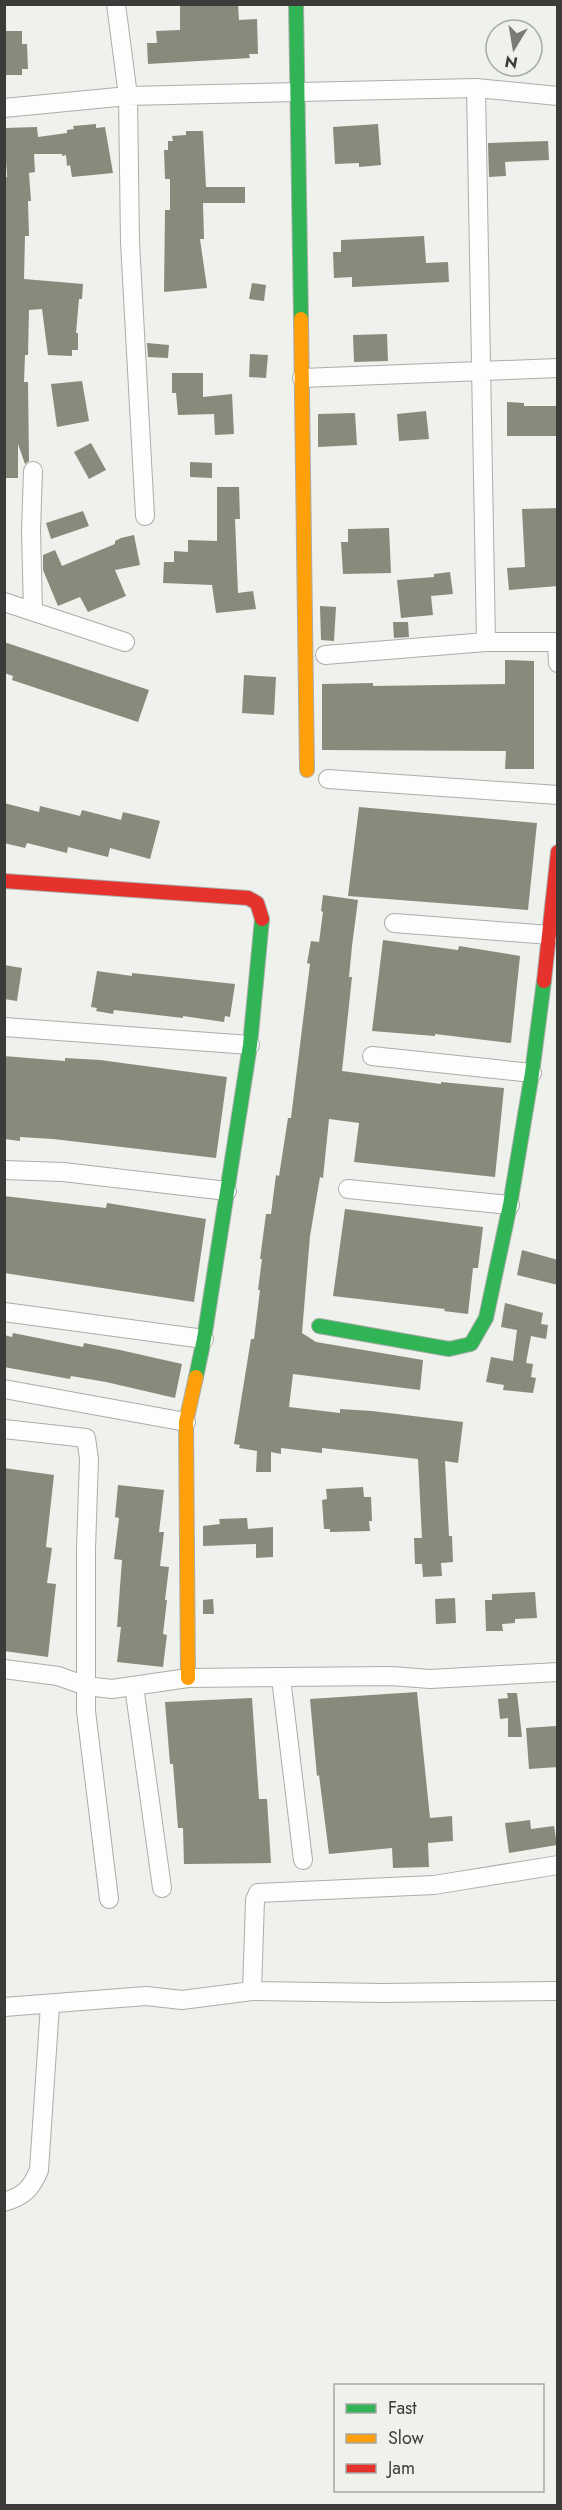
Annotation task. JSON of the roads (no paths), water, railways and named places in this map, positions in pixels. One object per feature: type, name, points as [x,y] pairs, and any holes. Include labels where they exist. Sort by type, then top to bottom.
[{"type":"street","points":[[116,4],[128,96],[130,242],[145,516]]},
{"type":"street","points":[[296,4],[307,770]]},
{"type":"street","points":[[4,108],[128,96],[476,88],[558,96]]},
{"type":"street","points":[[476,88],[486,642]]},
{"type":"street","points":[[302,378],[558,368]]},
{"type":"street","points":[[33,471],[33,611]]},
{"type":"street","points":[[4,602],[124,642]]},
{"type":"street","points":[[325,655],[486,642],[557,642],[558,663]]},
{"type":"street","points":[[328,779],[558,795]]},
{"type":"street","points":[[319,1326],[449,1349],[471,1344],[486,1318],[510,1205],[532,1073],[558,852]]},
{"type":"street","points":[[4,881],[248,898],[257,903],[262,920],[250,1045],[204,1340],[186,1422],[188,1678]]},
{"type":"street","points":[[394,923],[550,935]]},
{"type":"street","points":[[4,1026],[250,1045]]},
{"type":"street","points":[[372,1056],[532,1073]]},
{"type":"street","points":[[4,1170],[63,1172],[227,1191]]},
{"type":"street","points":[[348,1189],[510,1205]]},
{"type":"street","points":[[4,1312],[204,1340]]},
{"type":"street","points":[[4,1389],[186,1422]]},
{"type":"street","points":[[4,1429],[86,1438],[89,1459],[86,1549],[86,1686],[89,1739],[109,1899]]},
{"type":"street","points":[[4,1669],[58,1676],[86,1686],[112,1689],[188,1678],[380,1676],[430,1679],[558,1672]]},
{"type":"street","points":[[281,1678],[303,1860]]},
{"type":"street","points":[[134,1686],[162,1888]]},
{"type":"street","points":[[252,1991],[255,1900],[258,1893],[434,1885],[558,1865]]},
{"type":"street","points":[[4,2007],[146,1996],[182,2000],[252,1991],[382,1993],[558,1991]]},
{"type":"street","points":[[4,2202],[21,2197],[32,2187],[39,2169],[50,2005]]}]
